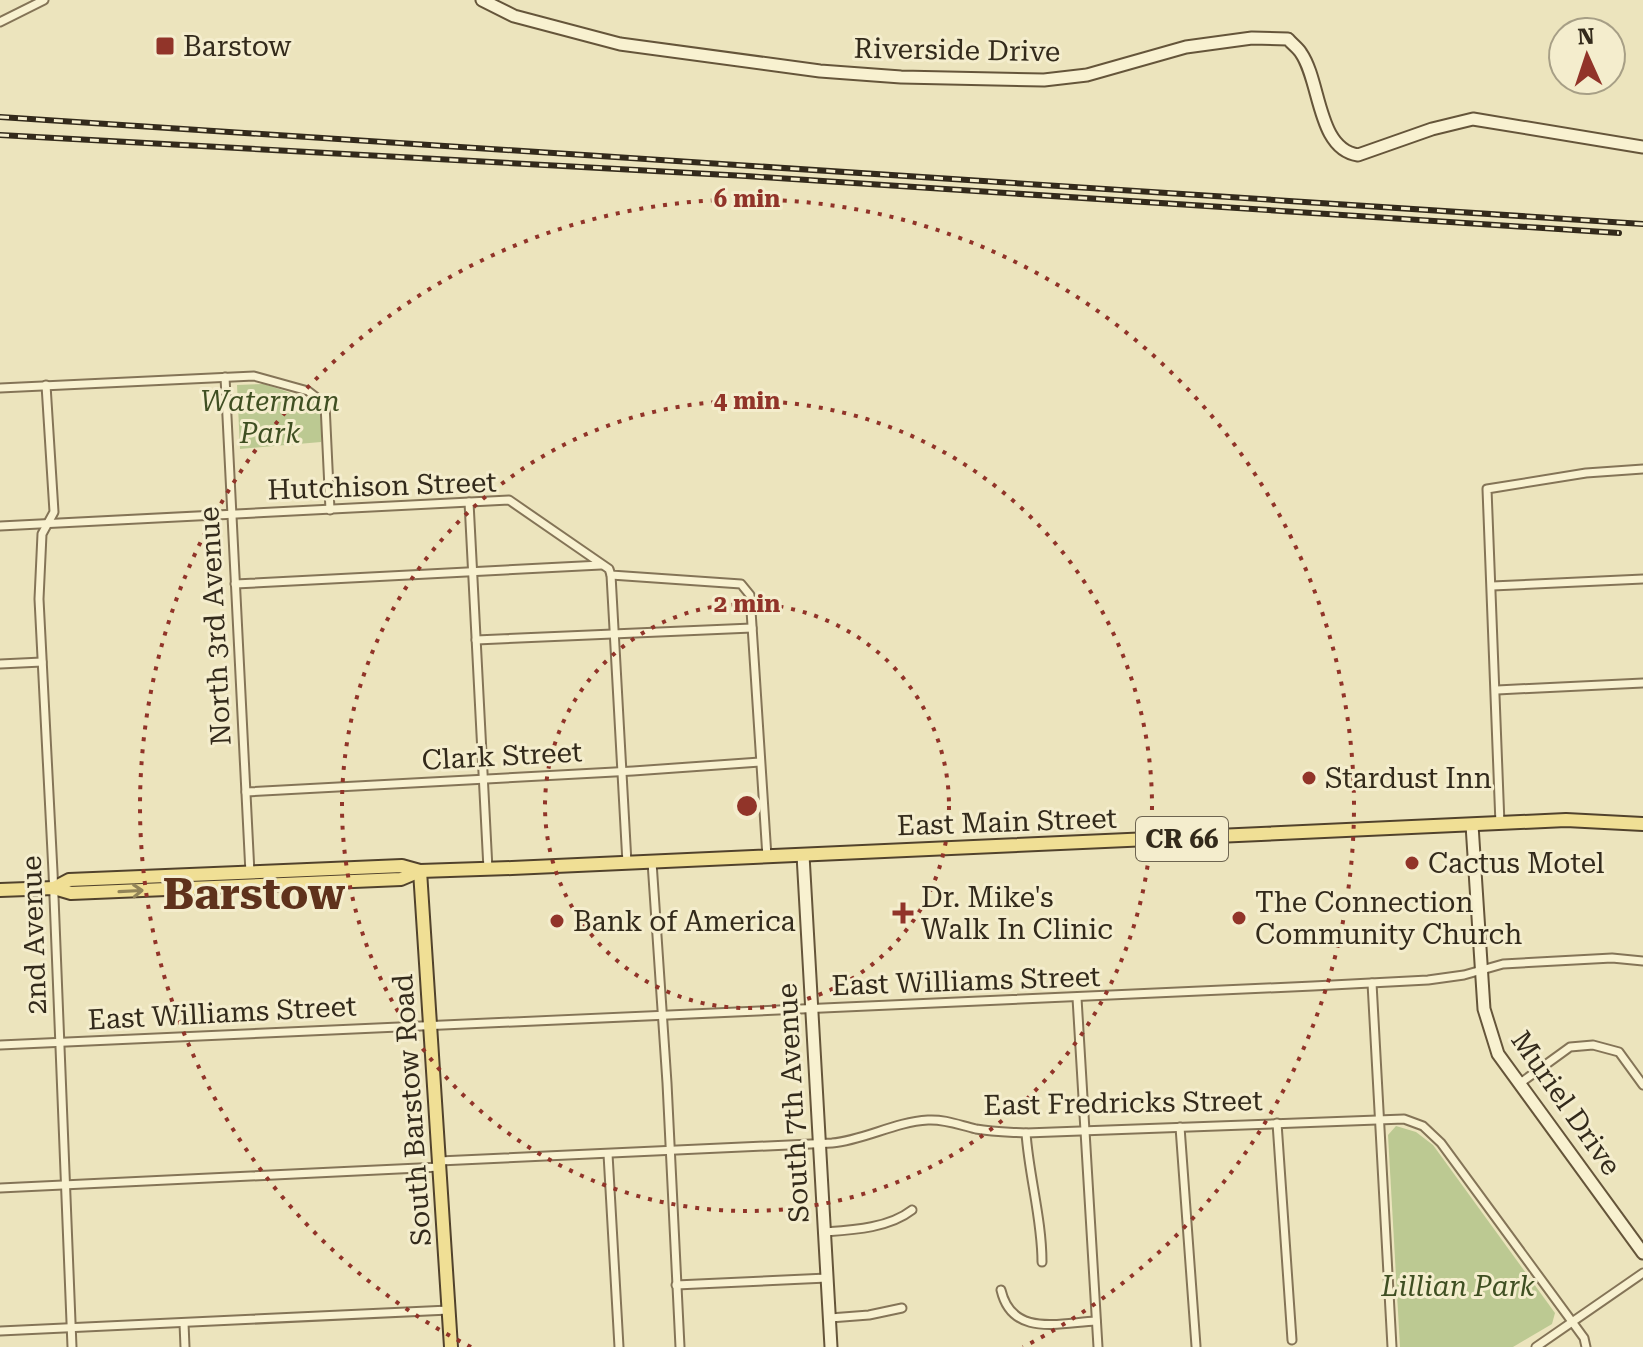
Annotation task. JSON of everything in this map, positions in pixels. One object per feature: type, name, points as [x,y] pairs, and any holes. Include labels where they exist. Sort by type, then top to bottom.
[{"type":"main road","name":"East Main Street","points":[[54,888],[69,880],[402,866],[420,871],[488,869],[1566,820],[1643,824]]},
{"type":"main road","name":"East Main Street","points":[[0,890],[54,888],[71,893],[401,879],[420,871]]},
{"type":"main road","name":"South Barstow Road","points":[[420,871],[451,1347]]},
{"type":"street","points":[[0,22],[44,0]]},
{"type":"street","name":"Riverside Drive","points":[[482,0],[514,16],[620,44],[820,71],[901,77],[1044,80],[1087,75],[1186,47],[1252,38],[1288,39],[1302,55],[1333,140],[1346,153],[1358,155],[1432,129],[1473,119],[1643,147]]},
{"type":"street","points":[[0,388],[254,376],[308,391],[325,404],[330,510]]},
{"type":"street","name":"North 3rd Avenue","points":[[225,377],[250,873]]},
{"type":"street","name":"2nd Avenue","points":[[46,385],[54,512],[42,534],[39,599],[72,1347]]},
{"type":"street","points":[[1500,824],[1487,489],[1586,473],[1643,469]]},
{"type":"street","name":"Hutchison Street","points":[[0,526],[509,500],[603,564],[611,575]]},
{"type":"street","points":[[469,502],[488,869]]},
{"type":"street","points":[[235,584],[603,564]]},
{"type":"street","points":[[627,863],[611,575],[741,584],[750,595],[767,857]]},
{"type":"street","points":[[1492,586],[1643,579]]},
{"type":"street","points":[[476,640],[752,628]]},
{"type":"street","points":[[0,664],[42,662]]},
{"type":"street","points":[[1497,690],[1643,683]]},
{"type":"street","name":"Clark Street","points":[[246,792],[760,762]]},
{"type":"street","name":"Muriel Drive","points":[[1472,825],[1484,1009],[1498,1054],[1643,1253]]},
{"type":"street","name":"South 7th Avenue","points":[[803,855],[831,1347]]},
{"type":"street","points":[[652,862],[680,1347]]},
{"type":"street","name":"East Williams Street","points":[[0,1045],[1372,983],[1438,979],[1503,964],[1612,958],[1643,961]]},
{"type":"street","points":[[1372,983],[1392,1347]]},
{"type":"street","points":[[1077,998],[1098,1347]]},
{"type":"street","points":[[1519,1084],[1570,1047],[1593,1045],[1619,1052],[1643,1085]]},
{"type":"street","name":"East Fredricks Street","points":[[0,1188],[820,1144],[847,1142],[902,1124],[932,1120],[946,1120],[997,1132],[1026,1133],[1404,1119],[1423,1126],[1441,1143],[1572,1321],[1584,1338],[1586,1347]]},
{"type":"street","points":[[1277,1123],[1292,1340]]},
{"type":"street","points":[[1180,1127],[1196,1346]]},
{"type":"street","points":[[1026,1133],[1042,1262]]},
{"type":"street","points":[[608,1154],[619,1347]]},
{"type":"street","points":[[825,1232],[870,1227],[905,1216],[912,1210]]},
{"type":"street","points":[[1536,1347],[1643,1273]]},
{"type":"street","points":[[676,1285],[827,1278]]},
{"type":"street","points":[[1001,1290],[1004,1306],[1022,1321],[1038,1324],[1096,1321]]},
{"type":"street","points":[[830,1318],[902,1308]]},
{"type":"street","points":[[0,1331],[449,1310]]},
{"type":"street","points":[[184,1323],[185,1347]]},
{"type":"green space","name":"Waterman Park","points":[[264,384],[312,400],[321,409],[321,442],[240,449],[237,385]]},
{"type":"green space","name":"Lillian Park","points":[[1396,1126],[1416,1132],[1433,1145],[1555,1313],[1552,1324],[1513,1347],[1400,1347],[1388,1135]]},
{"type":"railway","points":[[0,117],[1643,224]]},
{"type":"railway","points":[[0,135],[746,176],[1619,233]]},
{"type":"place","name":"Barstow","points":[[165,46]]},
{"type":"place","name":"Stardust Inn","points":[[1309,778]]},
{"type":"place","name":"Cactus Motel","points":[[1412,863]]},
{"type":"place","name":"Dr. Mike's Walk In Clinic","points":[[903,913]]},
{"type":"place","name":"The Connection Community Church","points":[[1239,918]]},
{"type":"place","name":"Bank of America","points":[[557,921]]},
{"type":"district","name":"Barstow","points":[[254,894]]}]
